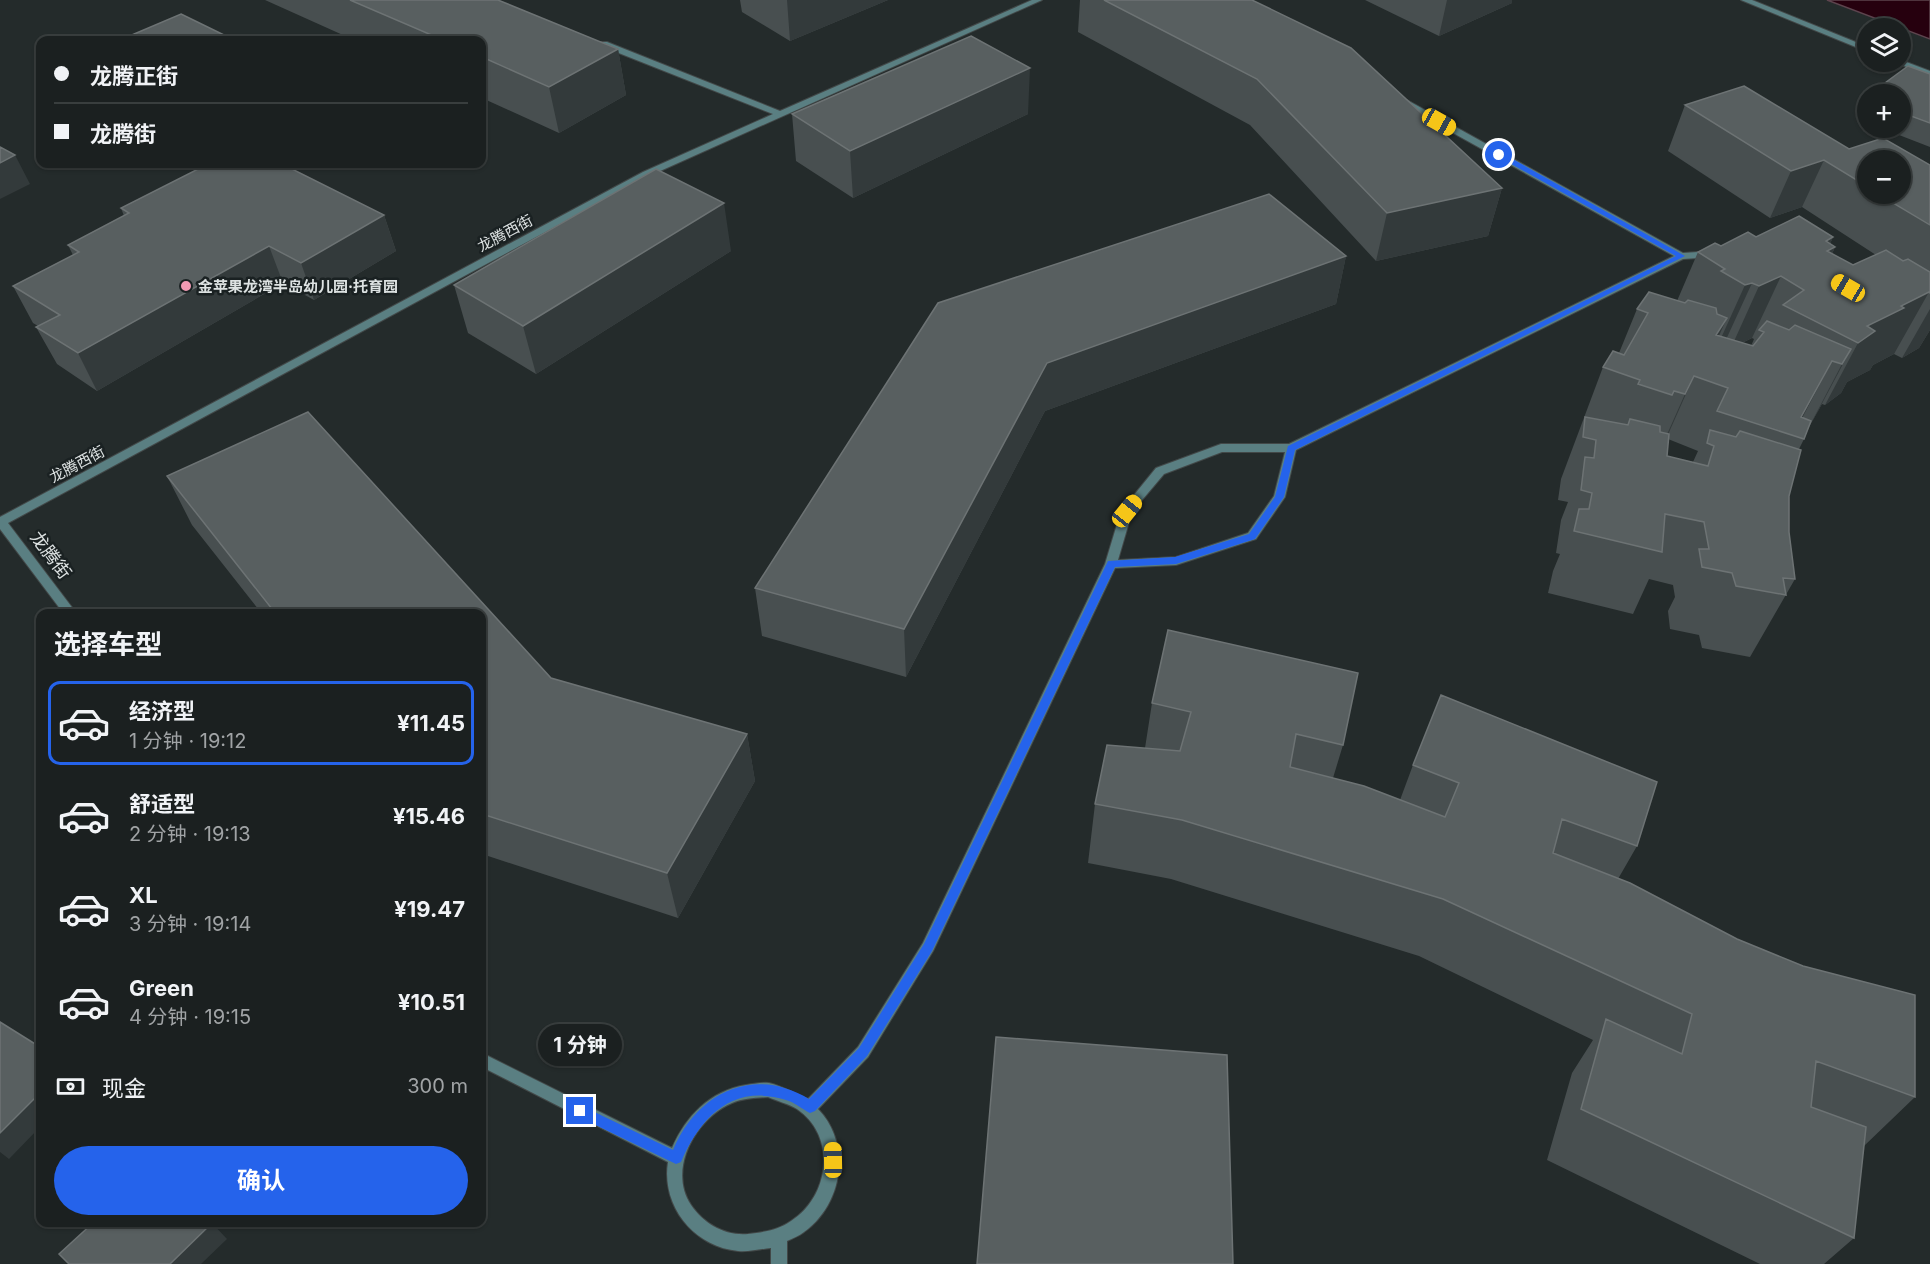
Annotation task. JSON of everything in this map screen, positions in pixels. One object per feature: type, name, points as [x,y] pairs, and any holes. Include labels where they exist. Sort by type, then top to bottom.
[{"type":"street","name":"龙腾西街","points":[[1,521],[646,174],[1038,0]]},
{"type":"street","points":[[1745,0],[1857,46]]},
{"type":"street","points":[[593,39],[780,114]]},
{"type":"street","points":[[1911,67],[1930,74]]},
{"type":"street","points":[[1395,97],[1681,256]]},
{"type":"street","points":[[810,1107],[863,1052],[928,947],[1112,564],[1127,511],[1160,471],[1221,448],[1291,448],[1681,256],[1720,254]]},
{"type":"street","points":[[1112,564],[1176,561],[1252,536],[1279,497],[1291,448]]},
{"type":"street","name":"龙腾街","points":[[1,521],[67,609]]},
{"type":"street","points":[[486,1062],[676,1158]]},
{"type":"street","points":[[768,1090],[791,1095],[810,1107],[824,1125],[833,1146],[833,1173],[823,1200],[805,1222],[779,1237],[752,1244],[724,1241],[700,1228],[683,1208],[675,1182],[676,1158],[686,1135],[700,1115],[721,1100],[736,1094],[768,1090]]},
{"type":"street","points":[[779,1237],[779,1264]]},
{"type":"shaded area","points":[[1827,0],[1930,0],[1930,39],[1911,32],[1911,18],[1875,18]]},
{"type":"building","points":[[350,0],[498,0],[618,49],[549,87],[486,59],[486,36],[434,36]]},
{"type":"building","points":[[1104,0],[1252,0],[1351,48],[1502,188],[1387,213],[1257,79]]},
{"type":"building","points":[[181,14],[222,34],[217,36],[129,36]]},
{"type":"building","points":[[971,36],[1030,68],[850,151],[792,114]]},
{"type":"building","points":[[1911,67],[1930,74],[1930,123],[1911,116],[1911,84],[1884,84],[1900,72],[1911,72]]},
{"type":"building","points":[[1744,86],[1849,149],[1883,138],[1904,150],[1857,150],[1857,180],[1824,160],[1791,171],[1685,105]]},
{"type":"building","points":[[0,147],[15,155],[0,163]]},
{"type":"building","points":[[1911,154],[1930,165],[1930,225],[1895,204],[1911,204]]},
{"type":"building","points":[[200,168],[290,168],[384,215],[301,263],[269,246],[78,353],[36,327],[60,315],[13,286],[79,252],[68,245],[129,213],[121,208]]},
{"type":"building","points":[[656,169],[724,203],[523,326],[454,285]]},
{"type":"building","points":[[1269,194],[1346,256],[1047,363],[904,629],[755,588],[938,303]]},
{"type":"building","points":[[1799,216],[1833,237],[1826,241],[1835,247],[1827,251],[1853,265],[1886,250],[1903,261],[1908,259],[1930,272],[1930,293],[1901,306],[1904,308],[1867,326],[1875,331],[1858,343],[1783,305],[1804,290],[1781,276],[1759,286],[1752,283],[1745,285],[1721,271],[1725,269],[1698,252],[1715,243],[1721,246],[1748,232],[1756,237]]},
{"type":"building","points":[[1649,292],[1685,303],[1688,300],[1716,308],[1717,314],[1727,318],[1716,335],[1753,346],[1764,332],[1759,330],[1767,321],[1789,330],[1795,325],[1851,349],[1842,364],[1832,361],[1801,417],[1811,421],[1804,439],[1717,411],[1728,388],[1694,376],[1685,394],[1674,391],[1672,395],[1638,384],[1640,380],[1603,367],[1613,351],[1624,355],[1648,313],[1637,309]]},
{"type":"building","points":[[308,412],[551,678],[747,734],[667,873],[486,815],[486,609],[272,609],[167,476]]},
{"type":"building","points":[[1585,417],[1628,425],[1630,419],[1660,426],[1660,432],[1669,434],[1667,456],[1708,466],[1714,446],[1707,443],[1710,430],[1736,437],[1740,431],[1801,450],[1789,496],[1789,532],[1795,579],[1783,578],[1786,595],[1736,586],[1732,573],[1702,567],[1699,549],[1709,549],[1704,522],[1665,514],[1662,552],[1574,531],[1579,509],[1589,509],[1592,493],[1581,490],[1585,457],[1594,458],[1596,440],[1583,437]]},
{"type":"building","points":[[1168,630],[1358,673],[1343,745],[1296,734],[1290,767],[1364,786],[1445,817],[1459,783],[1413,765],[1441,695],[1657,782],[1637,846],[1562,819],[1553,853],[1630,883],[1737,939],[1803,966],[1915,995],[1915,1097],[1816,1061],[1811,1107],[1866,1127],[1854,1238],[1581,1109],[1606,1019],[1682,1054],[1692,1014],[1443,899],[1182,820],[1095,804],[1107,745],[1180,751],[1191,712],[1152,703]]},
{"type":"building","points":[[0,1022],[36,1044],[36,1097],[0,1133]]},
{"type":"building","points":[[996,1037],[1227,1055],[1233,1264],[977,1264]]},
{"type":"building","points":[[89,1227],[208,1227],[170,1264],[69,1264],[59,1254]]},
{"type":"place","name":"金苹果龙湾半岛幼儿园·托育园","points":[[186,286]]},
{"type":"route","points":[[580,1111],[676,1158],[686,1135],[700,1115],[721,1100],[744,1091],[768,1090],[791,1095],[810,1107],[863,1052],[928,947],[1112,564],[1176,561],[1252,536],[1279,497],[1291,448],[1681,256],[1499,155]]}]
